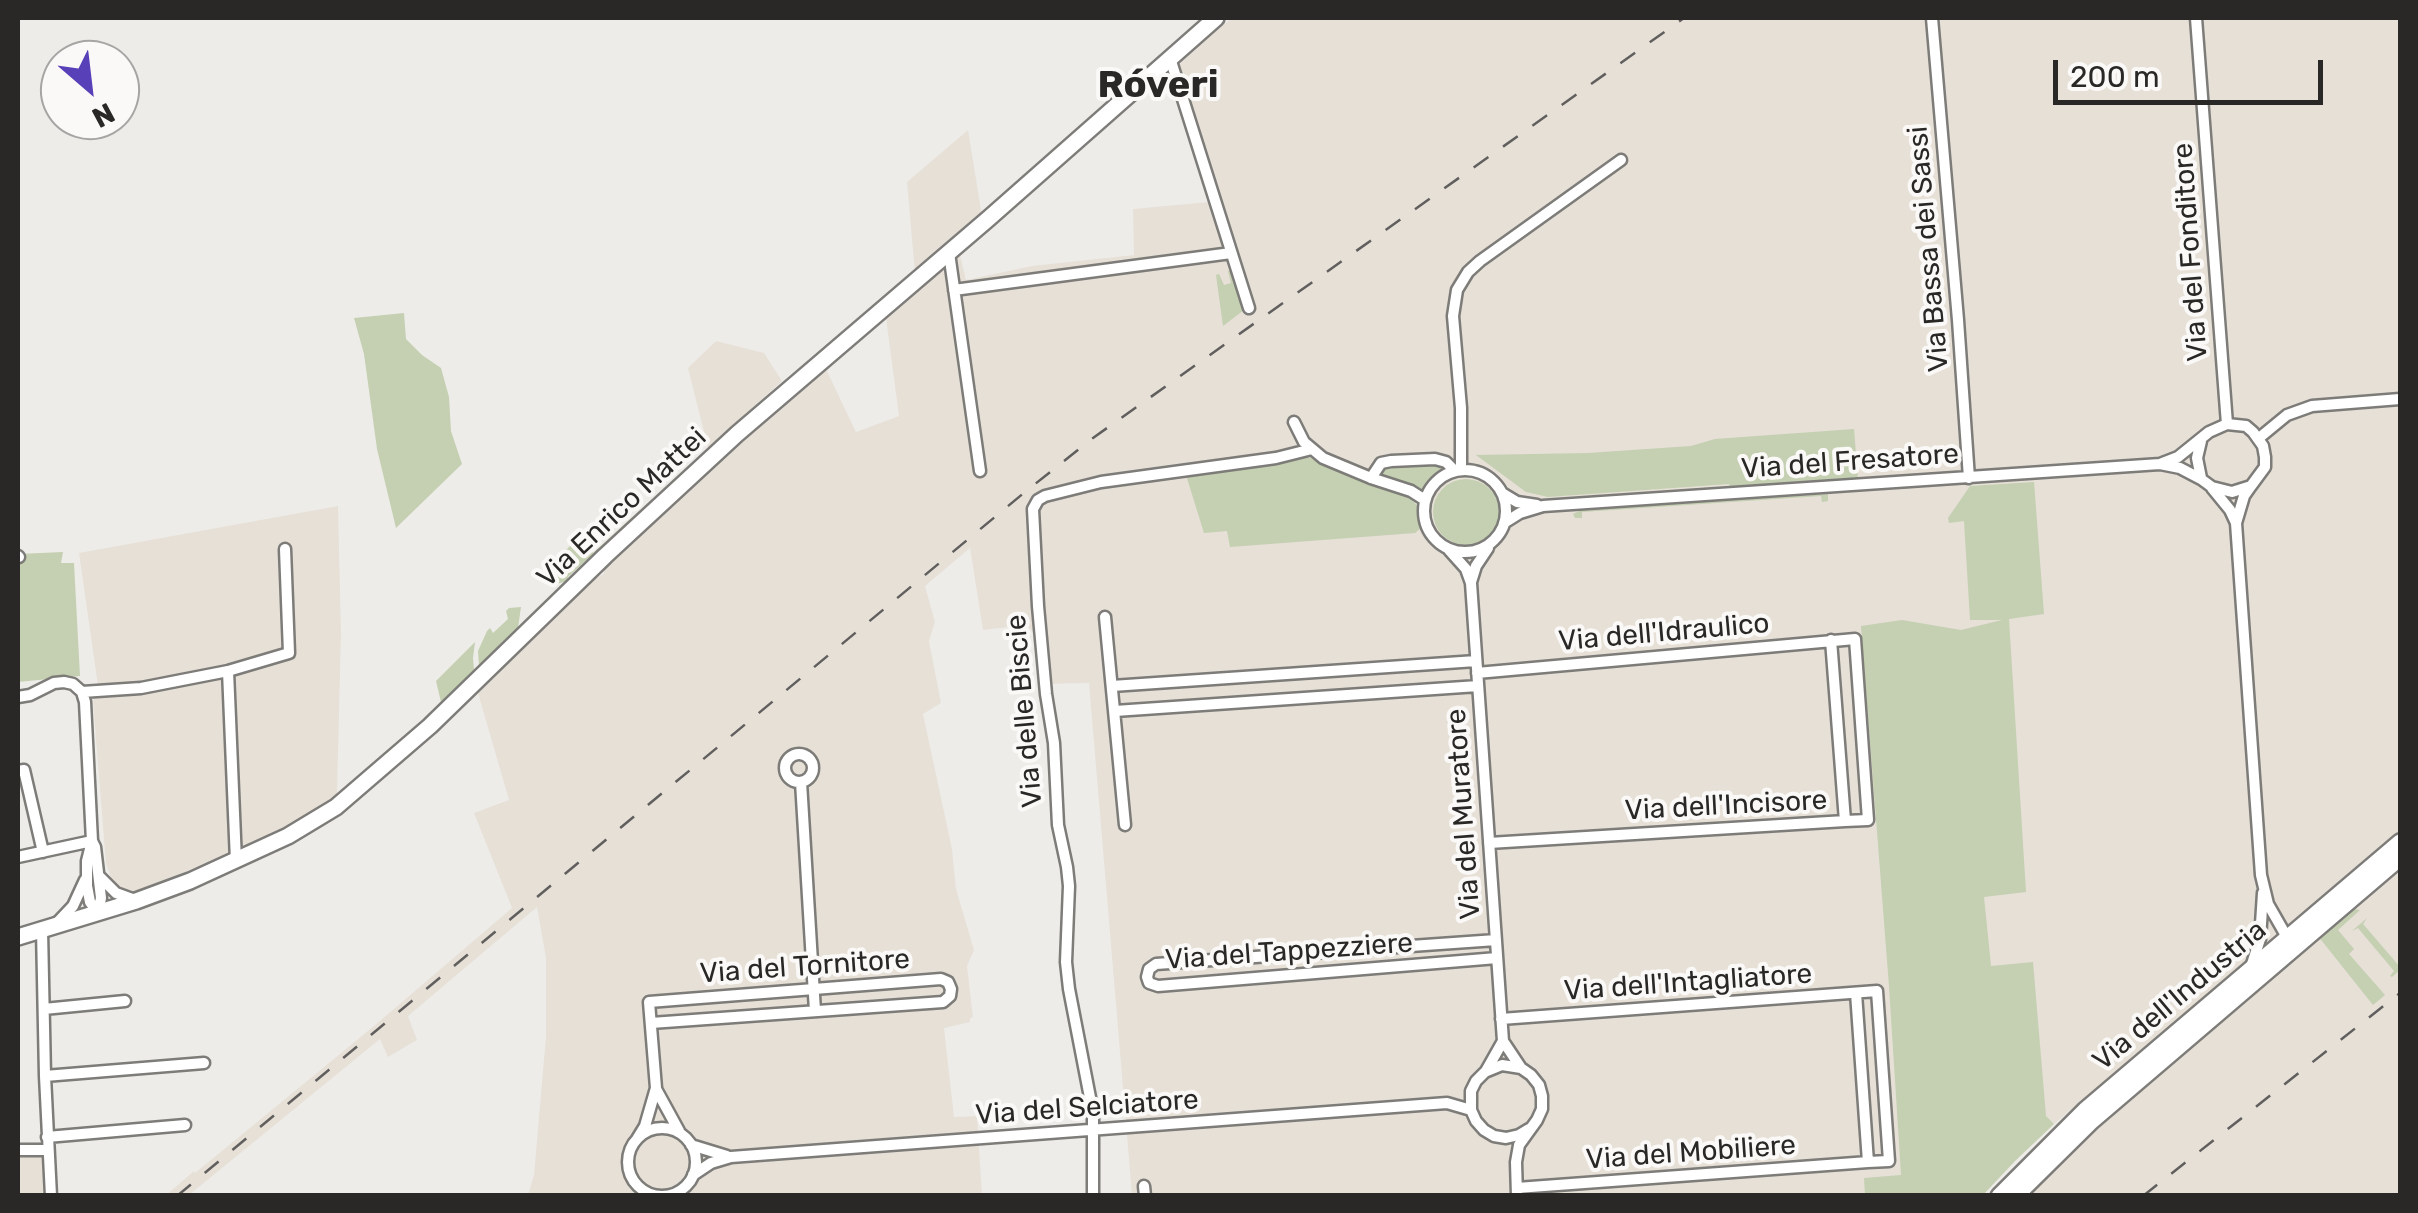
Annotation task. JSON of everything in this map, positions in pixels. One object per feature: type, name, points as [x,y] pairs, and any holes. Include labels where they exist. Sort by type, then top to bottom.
[{"type":"main road","name":"Via Enrico Mattei","points":[[18,937],[178,886],[301,829],[336,806],[430,726],[737,434],[1216,18]]},
{"type":"main road","name":"Via dell'Industria","points":[[2016,1196],[2092,1120],[2322,908],[2400,842]]},
{"type":"main road","name":"Via dell'Industria","points":[[1999,1196],[2085,1110],[2248,971],[2400,858]]},
{"type":"street","name":"Via Bassa dei Sassi","points":[[1932,18],[1969,478]]},
{"type":"street","name":"Via del Fonditore","points":[[2196,18],[2227,424]]},
{"type":"street","points":[[1170,58],[1249,308]]},
{"type":"street","points":[[1458,471],[1461,408],[1453,316],[1457,290],[1480,260],[1621,160]]},
{"type":"street","points":[[949,252],[980,470]]},
{"type":"street","points":[[954,290],[1231,253]]},
{"type":"street","points":[[2259,438],[2288,415],[2312,406],[2400,399]]},
{"type":"street","points":[[1294,422],[1304,442],[1323,458],[1412,491],[1424,500]]},
{"type":"street","points":[[2236,523],[2244,496],[2265,467],[2259,438],[2246,426],[2227,424],[2202,439],[2197,458],[2201,479],[2212,487],[2236,523],[2263,887],[2259,948],[2248,971]]},
{"type":"street","name":"Via del Fresatore","points":[[1502,493],[1518,502],[1543,506],[2160,464],[2178,458],[2202,439]]},
{"type":"street","name":"Via delle Biscie","points":[[1094,1196],[1094,1131],[1068,976],[1069,886],[1058,825],[1054,742],[1038,606],[1032,522],[1035,504],[1046,496],[1117,479],[1276,458],[1312,449]]},
{"type":"street","points":[[1371,478],[1381,464],[1391,462],[1435,459],[1458,471]]},
{"type":"street","name":"Via del Fresatore","points":[[2160,464],[2180,468],[2201,479]]},
{"type":"street","points":[[1470,470],[1489,478],[1502,493],[1506,513],[1499,534],[1476,566],[1471,583],[1466,569],[1427,530],[1423,510],[1434,483],[1458,471],[1470,470]]},
{"type":"street","points":[[2212,487],[2232,492],[2251,486]]},
{"type":"street","name":"Via del Fresatore","points":[[1504,523],[1543,506]]},
{"type":"street","points":[[1448,550],[1470,552],[1491,544]]},
{"type":"street","points":[[82,692],[141,688],[228,671],[289,653],[284,549]]},
{"type":"street","name":"Via del Muratore","points":[[1471,583],[1502,1041]]},
{"type":"street","points":[[1105,617],[1125,825]]},
{"type":"street","name":"Via dell'Idraulico","points":[[1112,686],[1296,673],[1477,667],[1855,639],[1868,820],[1845,822]]},
{"type":"street","name":"Via dell'Incisore","points":[[1489,843],[1845,822],[1831,640]]},
{"type":"street","points":[[228,671],[236,861]]},
{"type":"street","points":[[1296,673],[1297,698]]},
{"type":"street","points":[[18,698],[64,682],[82,692],[95,847],[92,873],[79,896],[47,928],[44,1009],[51,1196]]},
{"type":"street","points":[[1115,710],[1478,686]]},
{"type":"street","points":[[18,771],[24,770],[43,852]]},
{"type":"street","points":[[801,782],[816,1011]]},
{"type":"street","points":[[18,857],[92,841]]},
{"type":"street","points":[[92,873],[112,890],[136,901]]},
{"type":"street","points":[[92,873],[101,898],[98,912]]},
{"type":"street","points":[[2263,887],[2286,944]]},
{"type":"street","points":[[2272,910],[2294,920],[2322,908]]},
{"type":"street","points":[[2261,921],[2268,935],[2286,944]]},
{"type":"street","name":"Via del Tappezziere","points":[[1496,940],[1156,964],[1147,977],[1149,983],[1158,986],[1497,958]]},
{"type":"street","points":[[1322,953],[1323,974]]},
{"type":"street","name":"Via del Tornitore","points":[[941,980],[948,982],[950,996],[943,1002],[651,1023],[649,1002],[814,989],[941,980]]},
{"type":"street","name":"Via dell'Intagliatore","points":[[1501,1019],[1878,991],[1889,1160],[1868,1162]]},
{"type":"street","points":[[1856,993],[1868,1162]]},
{"type":"street","points":[[44,1009],[124,1001]]},
{"type":"street","points":[[651,1023],[656,1088],[645,1126],[631,1146],[628,1165],[644,1192],[663,1196],[682,1191],[693,1174],[694,1154],[672,1122],[656,1088]]},
{"type":"street","points":[[1516,1162],[1507,1148],[1476,1121],[1471,1110],[1476,1081],[1502,1041],[1539,1085],[1542,1096],[1538,1120],[1519,1145],[1517,1192]]},
{"type":"street","points":[[45,1076],[204,1063]]},
{"type":"street","points":[[1485,1072],[1502,1066],[1521,1068]]},
{"type":"street","name":"Via del Selciatore","points":[[1447,1104],[1472,1092]]},
{"type":"street","name":"Via del Selciatore","points":[[693,1174],[731,1157],[1447,1104],[1471,1110]]},
{"type":"street","points":[[47,1137],[185,1125]]},
{"type":"street","points":[[637,1139],[653,1129],[681,1134]]},
{"type":"street","points":[[1494,1136],[1519,1136],[1530,1129]]},
{"type":"street","name":"Via del Selciatore","points":[[690,1144],[731,1157]]},
{"type":"street","points":[[18,1150],[48,1150]]},
{"type":"street","name":"Via del Mobiliere","points":[[1517,1192],[1868,1162]]},
{"type":"shaded area","points":[[1232,18],[2400,18],[2400,831],[2054,1124],[1983,1195],[1132,1195],[1089,683],[1044,684],[1039,638],[1026,625],[983,630],[970,548],[925,586],[935,622],[929,641],[941,703],[923,714],[952,849],[956,889],[974,950],[967,966],[973,1017],[970,1022],[944,1028],[954,1117],[977,1116],[982,1195],[528,1195],[534,1175],[546,1036],[546,958],[537,907],[408,1016],[417,1040],[388,1057],[380,1039],[189,1195],[165,1196],[512,908],[474,813],[509,800],[478,693],[604,574],[604,569],[825,367],[856,432],[899,416],[886,318],[960,255],[966,280],[1032,266],[1134,255],[1133,209],[1209,202],[1167,78],[1179,68],[1182,59]]},
{"type":"shaded area","points":[[968,130],[982,216],[915,273],[907,182]]},
{"type":"shaded area","points":[[716,341],[764,353],[782,381],[708,448],[688,368]]},
{"type":"shaded area","points":[[338,506],[341,633],[337,795],[286,826],[213,860],[131,893],[122,891],[114,886],[106,864],[93,701],[98,686],[79,553]]},
{"type":"shaded area","points":[[2400,865],[2400,1195],[2025,1196],[2071,1148]]},
{"type":"shaded area","points":[[54,1142],[56,1195],[18,1195],[18,1143]]},
{"type":"green space","points":[[1231,270],[1244,310],[1223,326],[1216,275],[1224,285],[1231,283]]},
{"type":"green space","points":[[404,313],[406,339],[441,368],[449,397],[451,431],[462,464],[396,528],[377,449],[364,354],[354,318]]},
{"type":"green space","points":[[1854,429],[1858,479],[1548,497],[1526,492],[1476,455],[1691,446],[1715,439]]},
{"type":"green space","points":[[1301,457],[1405,494],[1419,507],[1422,527],[1415,533],[1230,547],[1227,531],[1204,533],[1186,475]]},
{"type":"green space","points":[[1434,464],[1444,469],[1424,490],[1380,474],[1383,465]]},
{"type":"green space","points":[[674,479],[677,481],[568,581],[545,583],[544,574],[548,569],[556,571],[570,558],[562,554],[578,538],[585,533],[593,553]]},
{"type":"green space","points":[[1466,479],[1489,489],[1499,512],[1489,535],[1466,545],[1443,535],[1433,512],[1443,489]]},
{"type":"green space","points":[[2034,482],[2044,614],[2009,619],[2026,892],[1984,897],[1991,966],[2033,962],[2046,1116],[2054,1124],[1983,1195],[1865,1195],[1864,1178],[1901,1175],[1861,626],[1902,620],[1961,630],[2002,620],[1970,620],[1964,521],[1949,523],[1948,518],[1970,486]]},
{"type":"green space","points":[[1828,494],[1828,501],[1822,502],[1821,496],[1582,512],[1582,518],[1573,514],[1581,510]]},
{"type":"green space","points":[[63,552],[61,563],[74,563],[80,676],[18,682],[18,554]]},
{"type":"green space","points":[[521,607],[518,628],[479,666],[478,651],[487,631],[490,628],[493,633],[508,619],[509,608]]},
{"type":"green space","points":[[475,642],[474,670],[441,702],[436,681]]},
{"type":"green space","points":[[2354,909],[2360,910],[2338,930],[2354,949],[2349,954],[2385,995],[2373,1005],[2318,936]]},
{"type":"green space","points":[[2367,918],[2363,924],[2400,967],[2392,977],[2394,971],[2358,928],[2352,931]]},
{"type":"railway","points":[[177,1196],[1093,438],[1684,18]]},
{"type":"railway","points":[[2143,1196],[2400,993]]},
{"type":"district","name":"Róveri","points":[[1158,86]]}]
